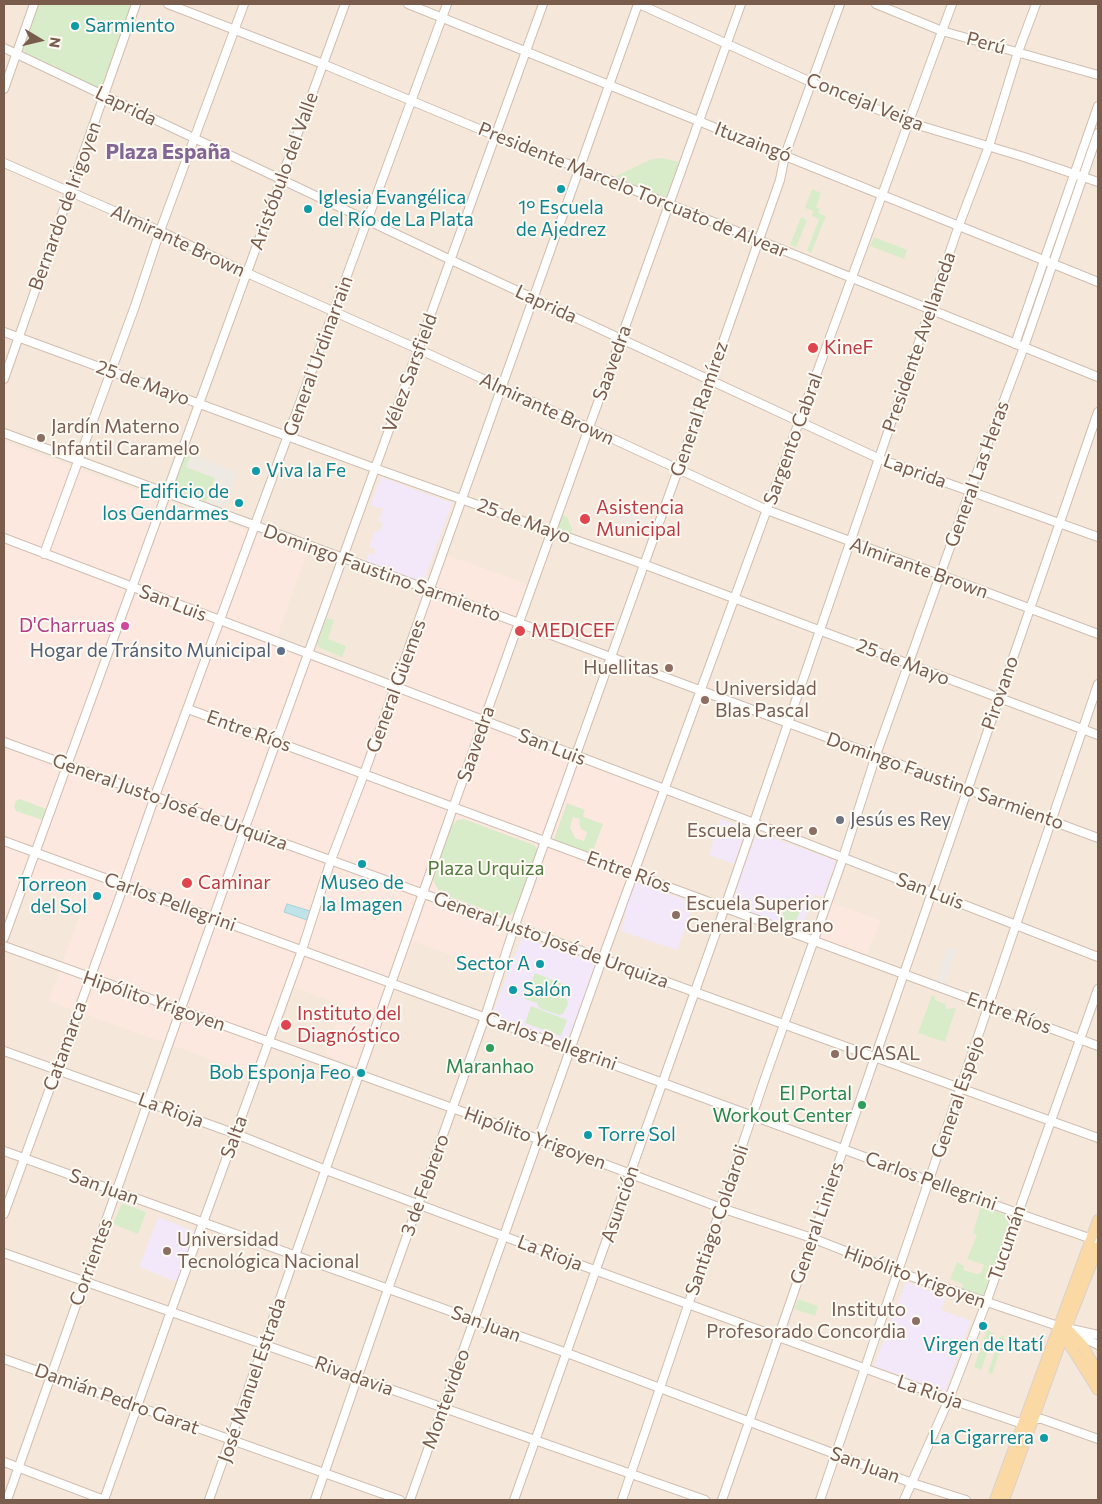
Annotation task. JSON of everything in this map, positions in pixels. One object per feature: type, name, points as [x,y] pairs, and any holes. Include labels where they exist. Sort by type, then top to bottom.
[{"type":"main road","points":[[996,1500],[1029,1421],[1096,1242],[1098,1220]]},
{"type":"main road","points":[[1063,1330],[1083,1346],[1098,1373]]},
{"type":"main road","points":[[1063,1330],[1098,1390]]},
{"type":"main road","points":[[1004,1500],[1029,1421]]},
{"type":"street","points":[[4,89],[34,4]]},
{"type":"street","name":"Bernardo de Irigoyen","points":[[4,379],[136,4]]},
{"type":"street","name":"Presidente Marcelo Torcuato de Alvear","points":[[168,4],[323,64],[496,136],[580,168],[1098,377]]},
{"type":"street","points":[[44,554],[244,4]]},
{"type":"street","name":"Aristóbulo del Valle","points":[[4,938],[66,764],[133,588],[346,4]]},
{"type":"street","name":"Ituzaingó","points":[[408,4],[1098,282]]},
{"type":"street","name":"General Urdinarrain","points":[[188,709],[447,4]]},
{"type":"street","name":"Vélez Sarsfield","points":[[277,742],[374,468],[543,4]]},
{"type":"street","name":"Concejal Veiga","points":[[638,4],[811,82],[908,122],[1075,173],[1098,182]]},
{"type":"street","name":"General Güemes","points":[[364,774],[638,4]]},
{"type":"street","name":"Saavedra","points":[[454,807],[741,4]]},
{"type":"street","name":"General Ramírez","points":[[545,841],[678,470],[780,180],[785,155],[840,4]]},
{"type":"street","name":"Perú","points":[[876,4],[942,31],[1098,75]]},
{"type":"street","name":"Sargento Cabral","points":[[634,874],[952,4]]},
{"type":"street","name":"Presidente Avellaneda","points":[[725,908],[959,225],[989,146],[1018,52],[1036,4]]},
{"type":"street","name":"Laprida","points":[[4,48],[620,340],[880,459],[1098,537]]},
{"type":"street","points":[[1015,344],[1098,106]]},
{"type":"street","name":"General Las Heras","points":[[813,940],[843,858],[876,756],[970,491],[1024,347],[1098,133]]},
{"type":"street","name":"Almirante Brown","points":[[4,163],[160,231],[247,273],[418,349],[767,510],[1098,634]]},
{"type":"street","name":"25 de Mayo","points":[[4,332],[288,437],[643,564],[1098,735]]},
{"type":"street","name":"Pirovano","points":[[903,974],[1098,412]]},
{"type":"street","name":"Domingo Faustino Sarmiento","points":[[4,433],[1098,838]]},
{"type":"street","name":"San Luis","points":[[4,538],[932,891],[1098,958]]},
{"type":"street","name":"General Espejo","points":[[820,1500],[1098,684]]},
{"type":"street","name":"Entre Ríos","points":[[188,709],[1098,1046]]},
{"type":"street","name":"Catamarca","points":[[4,1214],[188,709]]},
{"type":"street","name":"General Justo José de Urquiza","points":[[4,742],[423,894],[603,957],[1098,1138]]},
{"type":"street","name":"Corrientes","points":[[7,1500],[277,742]]},
{"type":"street","name":"Salta","points":[[104,1500],[302,950],[331,860],[364,774]]},
{"type":"street","name":"José Manuel Estrada","points":[[209,1500],[454,807]]},
{"type":"street","name":"Carlos Pellegrini","points":[[4,841],[1096,1242]]},
{"type":"street","name":"3 de Febrero","points":[[315,1500],[545,841]]},
{"type":"street","name":"Montevideo","points":[[410,1500],[634,874]]},
{"type":"street","name":"Asunción","points":[[514,1500],[725,908]]},
{"type":"street","name":"Santiago Coldaroli","points":[[622,1500],[813,940]]},
{"type":"street","name":"Hipólito Yrigoyen","points":[[4,946],[538,1139],[721,1208],[812,1238],[898,1272],[1063,1330],[1098,1345]]},
{"type":"street","name":"General Liniers","points":[[722,1500],[903,974]]},
{"type":"street","name":"Tucumán","points":[[904,1500],[949,1399],[986,1303],[1098,989]]},
{"type":"street","name":"La Rioja","points":[[4,1051],[236,1134],[326,1170],[597,1271],[949,1399],[1017,1422],[1042,1419],[1098,1439]]},
{"type":"street","name":"San Juan","points":[[4,1151],[567,1353],[912,1483],[966,1500]]},
{"type":"street","name":"Rivadavia","points":[[4,1253],[704,1500]]},
{"type":"street","name":"Hipólito Yrigoyen","points":[[1063,1330],[1098,1336]]},
{"type":"street","name":"Damián Pedro Garat","points":[[4,1359],[400,1500]]},
{"type":"street","points":[[4,1462],[104,1500]]},
{"type":"shaded area","points":[[4,4],[1098,4],[1098,1500],[4,1500]]},
{"type":"shaded area","points":[[4,442],[307,552],[276,639],[400,684],[446,555],[535,587],[486,726],[661,789],[615,917],[600,952],[514,919],[497,972],[413,941],[380,1034],[371,1031],[357,1067],[325,1055],[343,1005],[293,987],[260,1077],[49,1001],[83,906],[27,886],[4,949]]},
{"type":"shaded area","points":[[191,454],[238,472],[224,508],[206,502],[215,478],[186,467]]},
{"type":"shaded area","points":[[381,477],[452,503],[423,583],[366,561],[369,553],[374,555],[375,549],[369,547],[375,530],[379,532],[383,523],[378,521],[383,509],[370,505]]},
{"type":"shaded area","points":[[619,506],[644,515],[643,518],[647,519],[643,528],[614,518]]},
{"type":"shaded area","points":[[720,819],[744,827],[745,831],[734,864],[709,855]]},
{"type":"shaded area","points":[[757,832],[836,861],[823,897],[814,894],[800,932],[730,906]]},
{"type":"shaded area","points":[[637,882],[694,903],[677,950],[621,931],[626,914],[623,912],[634,884]]},
{"type":"shaded area","points":[[832,903],[880,920],[866,957],[819,940]]},
{"type":"shaded area","points":[[525,938],[598,964],[571,1042],[567,1044],[494,1017],[492,1014],[521,940]]},
{"type":"shaded area","points":[[948,947],[957,950],[945,984],[936,981]]},
{"type":"shaded area","name":"Universidad Tecnológica Nacional","points":[[158,1217],[196,1232],[177,1282],[139,1267]]},
{"type":"shaded area","points":[[906,1282],[946,1297],[941,1310],[971,1321],[945,1391],[874,1366]]},
{"type":"green space","name":"Plaza España","points":[[36,4],[132,4],[105,81],[99,87],[90,87],[27,56],[23,49],[25,35]]},
{"type":"green space","points":[[662,158],[679,162],[666,199],[616,176],[652,159]]},
{"type":"green space","points":[[812,189],[821,193],[816,207],[820,209],[818,213],[826,216],[811,253],[807,251],[819,219],[812,216],[813,211],[805,208]]},
{"type":"green space","points":[[801,217],[807,220],[796,247],[790,245]]},
{"type":"green space","points":[[874,237],[907,250],[904,259],[870,246]]},
{"type":"green space","points":[[185,452],[191,454],[186,467],[215,478],[206,502],[173,488]]},
{"type":"green space","points":[[561,515],[567,517],[572,530],[570,536],[555,530]]},
{"type":"green space","points":[[327,618],[334,620],[328,639],[346,646],[342,657],[320,648],[317,644]]},
{"type":"green space","points":[[20,799],[46,809],[43,820],[16,811],[14,807],[16,801]]},
{"type":"green space","points":[[567,803],[585,810],[584,817],[603,824],[591,856],[557,843],[554,839]],"holes":[[[573,817],[580,819],[579,824],[582,830],[587,832],[584,841],[575,838],[570,827]]]},
{"type":"green space","name":"Plaza Urquiza","points":[[464,819],[534,845],[538,850],[517,908],[512,914],[505,917],[440,893],[433,880],[451,826],[457,820]]},
{"type":"green space","points":[[789,897],[803,903],[794,926],[780,921]]},
{"type":"green space","points":[[535,973],[563,984],[559,996],[567,999],[568,1004],[563,1014],[559,1015],[539,1008],[537,1003],[525,999]]},
{"type":"green space","points":[[932,995],[935,997],[935,1000],[945,1004],[946,1009],[956,1008],[945,1042],[918,1033]]},
{"type":"green space","points":[[531,1006],[567,1020],[561,1036],[525,1023]]},
{"type":"green space","points":[[123,1204],[146,1212],[138,1234],[113,1224]]},
{"type":"green space","points":[[981,1206],[1006,1215],[1009,1222],[983,1298],[961,1291],[963,1284],[950,1279],[957,1262],[964,1266],[963,1270],[976,1274],[981,1273],[984,1265],[967,1259],[977,1235],[973,1233]]},
{"type":"green space","points":[[798,1299],[818,1306],[815,1316],[794,1309]]},
{"type":"green space","points":[[987,1330],[994,1333],[981,1370],[974,1367]]},
{"type":"green space","points":[[1001,1335],[1005,1337],[992,1374],[988,1372]]},
{"type":"water","points":[[287,904],[310,911],[307,920],[284,912]]},
{"type":"place","name":"Sarmiento","points":[[75,26]]},
{"type":"place","name":"1° Escuela de Ajedrez","points":[[561,189]]},
{"type":"place","name":"Iglesia Evangélica del Río de La Plata","points":[[308,209]]},
{"type":"place","name":"KineF","points":[[813,348]]},
{"type":"place","name":"Jardín Materno Infantil Caramelo","points":[[41,438]]},
{"type":"place","name":"Viva la Fe","points":[[256,471]]},
{"type":"place","name":"Edificio de los Gendarmes","points":[[239,503]]},
{"type":"place","name":"Asistencia Municipal","points":[[585,519]]},
{"type":"place","name":"D'Charruas","points":[[125,626]]},
{"type":"place","name":"MEDICEF","points":[[520,631]]},
{"type":"place","name":"Hogar de Tránsito Municipal","points":[[281,651]]},
{"type":"place","name":"Huellitas","points":[[669,668]]},
{"type":"place","name":"Universidad Blas Pascal","points":[[705,700]]},
{"type":"place","name":"Jesús es Rey","points":[[840,820]]},
{"type":"place","name":"Escuela Creer","points":[[813,831]]},
{"type":"place","name":"Museo de la Imagen","points":[[362,864]]},
{"type":"place","name":"Caminar","points":[[187,883]]},
{"type":"place","name":"Torreon del Sol","points":[[97,896]]},
{"type":"place","name":"Escuela Superior General Belgrano","points":[[676,915]]},
{"type":"place","name":"Sector A","points":[[540,964]]},
{"type":"place","name":"Salón","points":[[513,990]]},
{"type":"place","name":"Instituto del Diagnóstico","points":[[286,1025]]},
{"type":"place","name":"Maranhao","points":[[490,1048]]},
{"type":"place","name":"UCASAL","points":[[835,1054]]},
{"type":"place","name":"Bob Esponja Feo","points":[[361,1073]]},
{"type":"place","name":"El Portal Workout Center","points":[[862,1105]]},
{"type":"place","name":"Torre Sol","points":[[588,1135]]},
{"type":"place","name":"Universidad Tecnológica Nacional","points":[[167,1251]]},
{"type":"place","name":"Instituto Profesorado Concordia","points":[[916,1321]]},
{"type":"place","name":"Virgen de Itatí","points":[[983,1326]]},
{"type":"place","name":"La Cigarrera","points":[[1044,1438]]},
{"type":"district","name":"Plaza España","points":[[168,152]]}]
